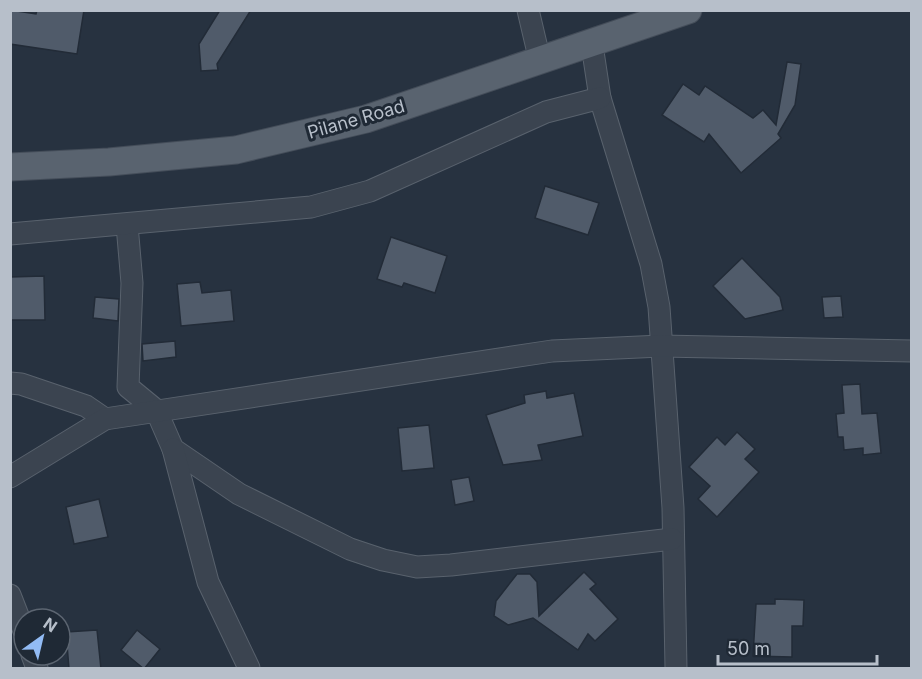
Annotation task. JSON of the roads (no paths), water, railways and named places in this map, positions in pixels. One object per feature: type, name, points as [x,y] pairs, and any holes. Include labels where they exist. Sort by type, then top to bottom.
[{"type":"main road","name":"Pilane Road","points":[[10,167],[109,162],[236,150],[366,119],[592,45],[688,10]]},
{"type":"street","points":[[528,10],[540,61]]},
{"type":"street","points":[[592,45],[600,98],[651,264],[659,306],[673,508],[676,669]]},
{"type":"street","points":[[10,234],[311,207],[370,190],[546,112],[600,98]]},
{"type":"street","points":[[127,225],[132,283],[128,387],[156,410],[173,448],[208,582],[249,669]]},
{"type":"street","points":[[10,477],[105,419],[552,351],[661,346],[912,351]]},
{"type":"street","points":[[10,383],[21,384],[86,406],[105,419]]},
{"type":"street","points":[[173,448],[238,494],[296,523],[350,549],[417,567],[672,539]]}]
